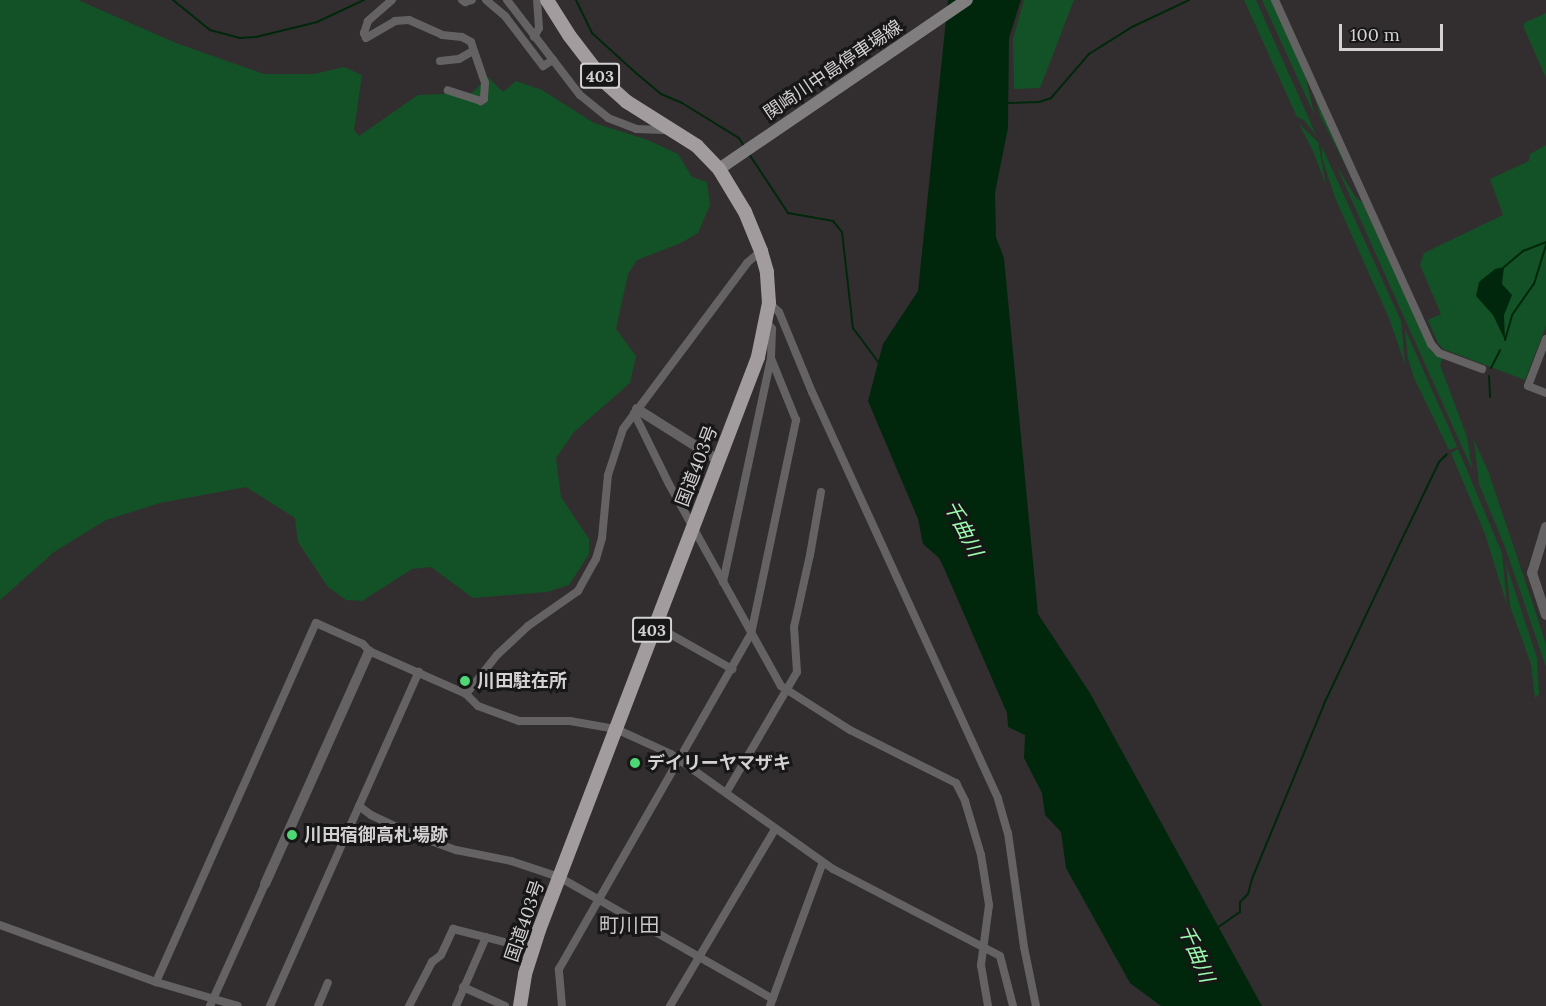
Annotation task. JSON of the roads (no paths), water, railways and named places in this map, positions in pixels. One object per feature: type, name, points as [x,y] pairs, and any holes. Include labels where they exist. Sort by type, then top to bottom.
[{"type":"highway","name":"国道403号","points":[[520,1006],[532,949],[758,357],[768,303],[767,272],[761,251],[723,166],[674,129],[627,102],[604,82],[569,35],[547,0]]},
{"type":"main road","name":"関崎川中島停車場線","points":[[723,166],[967,0]]},
{"type":"street","points":[[392,0],[368,21],[364,33],[366,38],[396,21],[409,20],[442,35],[469,39],[485,83],[484,99],[481,101],[448,90]]},
{"type":"street","points":[[462,0],[465,2],[472,0]]},
{"type":"street","points":[[486,0],[505,16],[543,66],[553,60]]},
{"type":"street","points":[[507,0],[580,95],[608,118],[636,129],[658,131],[674,129]]},
{"type":"street","points":[[534,37],[539,28],[537,0]]},
{"type":"street","points":[[1275,0],[1431,344],[1439,353],[1482,369]]},
{"type":"street","points":[[440,61],[459,59],[473,51]]},
{"type":"street","points":[[466,694],[497,655],[513,640],[578,591],[596,559],[603,538],[608,476],[615,446],[636,411],[749,261],[761,251]]},
{"type":"street","points":[[749,261],[759,264],[767,272]]},
{"type":"street","points":[[768,303],[779,312],[812,392],[998,799],[1008,833],[1024,947],[1036,1006]]},
{"type":"street","points":[[723,582],[771,358],[772,329],[766,321]]},
{"type":"street","points":[[1544,392],[1528,386],[1546,339]]},
{"type":"street","points":[[562,1006],[559,969],[751,634],[796,420],[771,358]]},
{"type":"street","points":[[636,411],[718,460]]},
{"type":"street","points":[[636,411],[692,528],[781,686],[850,730],[956,783],[965,801],[981,855],[989,906],[981,965],[988,1006]]},
{"type":"street","points":[[726,793],[797,672],[794,627],[821,492]]},
{"type":"street","points":[[1546,527],[1532,573],[1546,615]]},
{"type":"street","points":[[156,982],[316,623],[363,644],[369,651],[466,694],[478,706],[519,721],[570,722],[616,729],[680,759],[823,862],[999,956],[1013,1006]]},
{"type":"street","points":[[654,625],[732,669]]},
{"type":"street","points":[[210,1006],[369,651]]},
{"type":"street","points":[[270,1006],[419,672]]},
{"type":"street","points":[[359,806],[370,815],[414,836],[456,850],[500,858],[559,877],[700,956],[771,1002],[823,862]]},
{"type":"street","points":[[670,1006],[775,829]]},
{"type":"street","points":[[0,925],[156,982],[214,997],[238,1006]]},
{"type":"street","points":[[409,1006],[432,962],[441,955],[453,928],[532,949]]},
{"type":"street","points":[[456,1006],[486,937]]},
{"type":"street","points":[[318,1006],[328,983]]},
{"type":"street","points":[[463,987],[505,1006]]},
{"type":"water","name":"千曲川","points":[[948,0],[1021,0],[1009,38],[1008,128],[995,193],[996,237],[1004,258],[1038,614],[1090,693],[1262,1006],[1161,1006],[1130,983],[1066,868],[1061,832],[1045,815],[1042,793],[1024,758],[1025,735],[1008,727],[1007,713],[944,568],[939,558],[923,544],[918,519],[868,401],[883,344],[918,291]]},
{"type":"water","points":[[1504,267],[1502,284],[1512,295],[1504,315],[1505,340],[1493,315],[1476,296],[1479,282],[1495,269]]},
{"type":"waterway","points":[[173,0],[210,30],[239,38],[256,37],[317,22],[364,0]]},
{"type":"waterway","points":[[576,0],[592,33],[636,73],[661,94],[682,103],[739,138],[744,146]]},
{"type":"waterway","points":[[1008,103],[1039,102],[1051,98],[1089,54],[1132,27],[1189,0]]},
{"type":"waterway","points":[[749,154],[788,213],[833,221],[842,232],[853,328],[879,363]]},
{"type":"waterway","points":[[1504,267],[1523,251],[1546,242]]},
{"type":"waterway","points":[[1505,340],[1512,315],[1534,284],[1546,245]]},
{"type":"waterway","points":[[1491,368],[1500,350]]},
{"type":"waterway","points":[[1489,376],[1490,397]]},
{"type":"waterway","points":[[1217,928],[1240,912],[1240,902],[1248,894],[1252,879],[1324,704],[1439,462],[1447,454]]},
{"type":"place","name":"川田駐在所","points":[[465,681]]},
{"type":"place","name":"デイリーヤマザキ","points":[[635,763]]},
{"type":"place","name":"川田宿御高札場跡","points":[[292,835]]},
{"type":"district","name":"町川田","points":[[629,924]]}]
